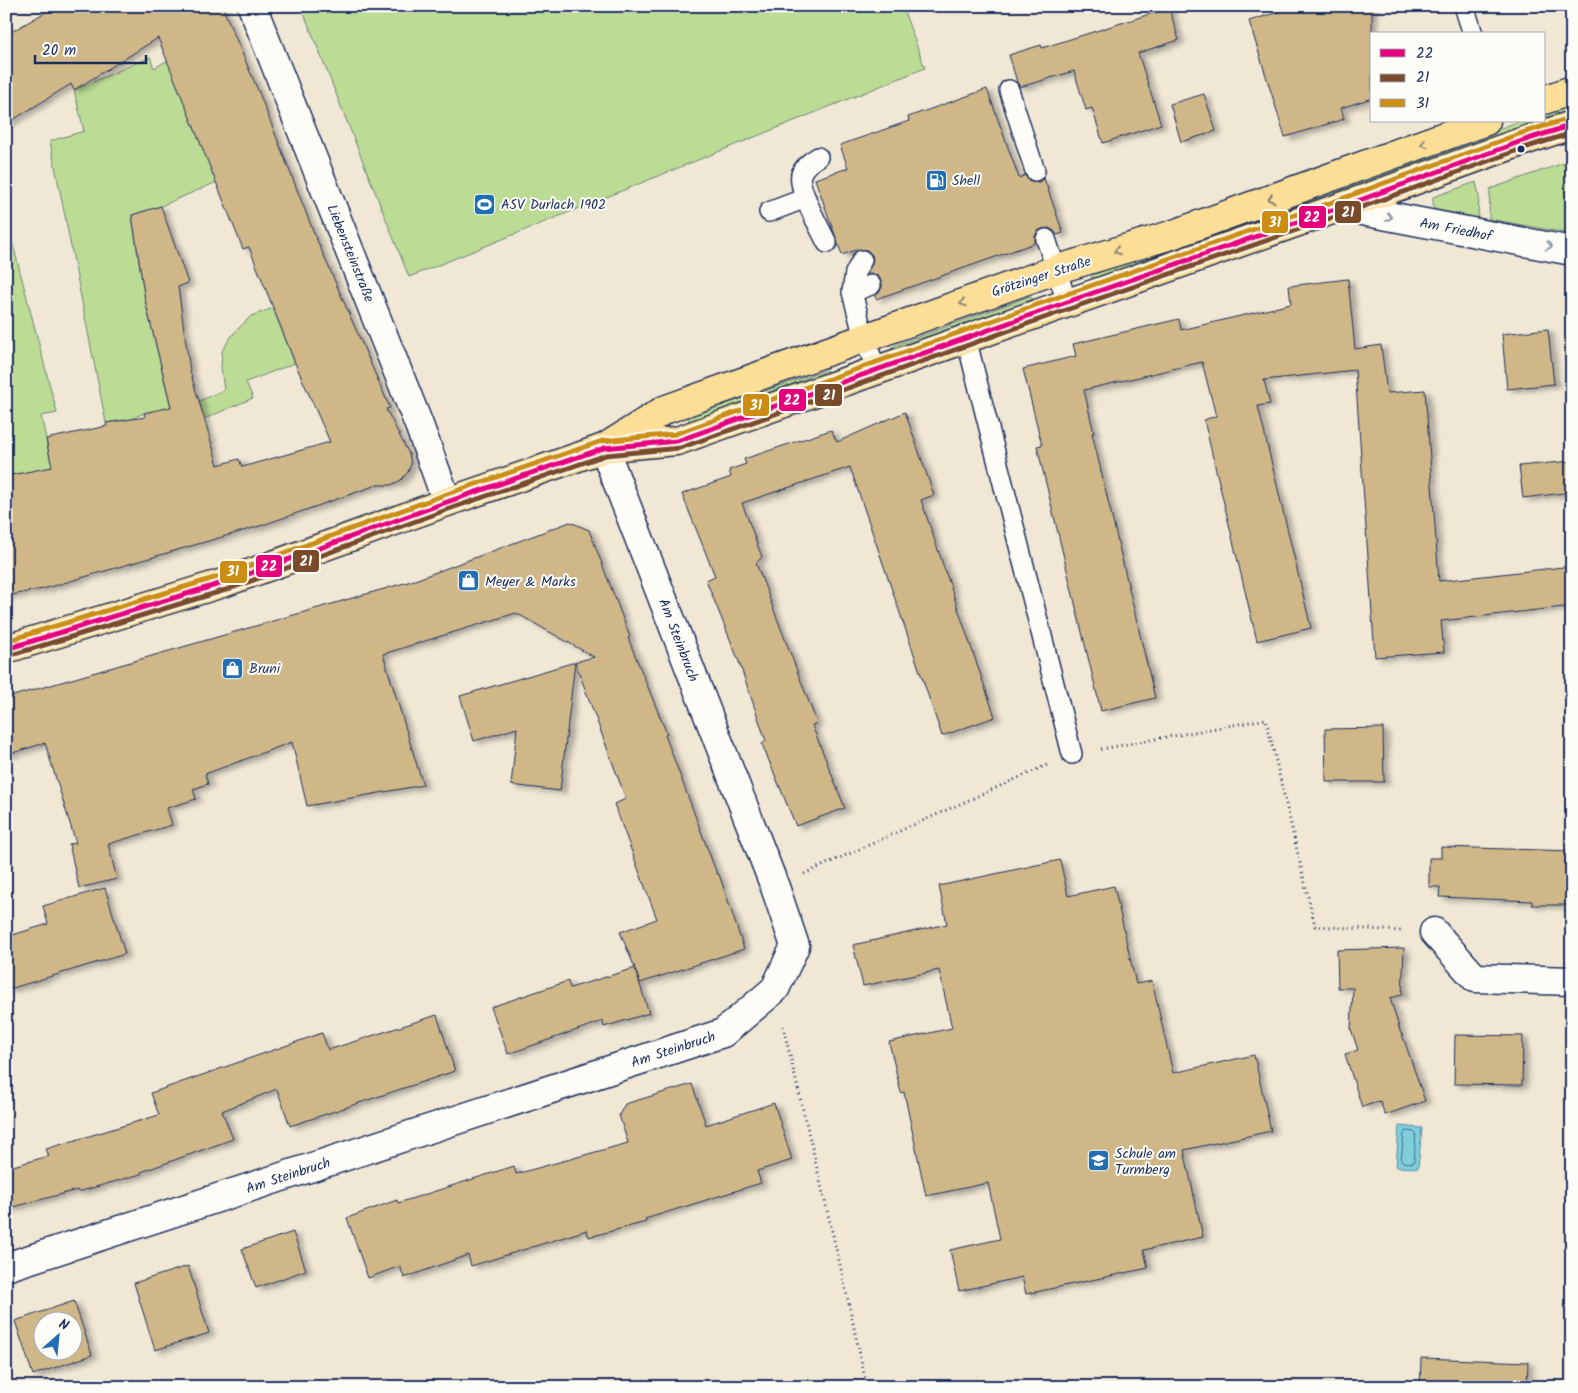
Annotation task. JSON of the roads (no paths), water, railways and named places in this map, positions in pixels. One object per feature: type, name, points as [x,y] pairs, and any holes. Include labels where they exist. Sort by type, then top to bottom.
[{"type":"main road","points":[[1546,99],[1572,90]]},
{"type":"main road","name":"Grötzinger Straße","points":[[6,649],[226,582],[447,502],[604,448],[664,410],[1055,270],[1171,235],[1483,122]]},
{"type":"main road","name":"Grötzinger Straße","points":[[604,448],[677,441],[1341,207],[1522,141],[1572,125]]},
{"type":"street","name":"Liebensteinstraße","points":[[252,6],[405,388],[447,502]]},
{"type":"street","name":"Am Friedhof","points":[[1341,207],[1572,250]]},
{"type":"street","name":"Am Steinbruch","points":[[6,1267],[723,1033],[775,989],[795,946],[775,887],[604,448]]},
{"type":"street","points":[[1434,932],[1475,978],[1572,981]]},
{"type":"lane","points":[[1464,6],[1472,32]]},
{"type":"lane","points":[[1009,90],[1035,171]]},
{"type":"lane","points":[[818,157],[802,172],[802,186],[827,243]]},
{"type":"lane","points":[[769,212],[806,198]]},
{"type":"lane","points":[[1046,239],[1055,270],[1068,302]]},
{"type":"lane","points":[[862,260],[854,273],[852,292],[864,338],[877,370]]},
{"type":"lane","points":[[852,292],[871,285]]},
{"type":"lane","points":[[966,338],[1072,754]]},
{"type":"water","points":[[1399,1126],[1422,1128],[1418,1168],[1396,1167]]},
{"type":"place","name":"Shell","points":[[936,180]]},
{"type":"place","name":"ASV Durlach 1902","points":[[485,204]]},
{"type":"place","name":"Meyer & Marks","points":[[469,581]]},
{"type":"place","name":"Bruni","points":[[233,668]]},
{"type":"place","name":"Schule am Turmberg","points":[[1099,1161]]}]
